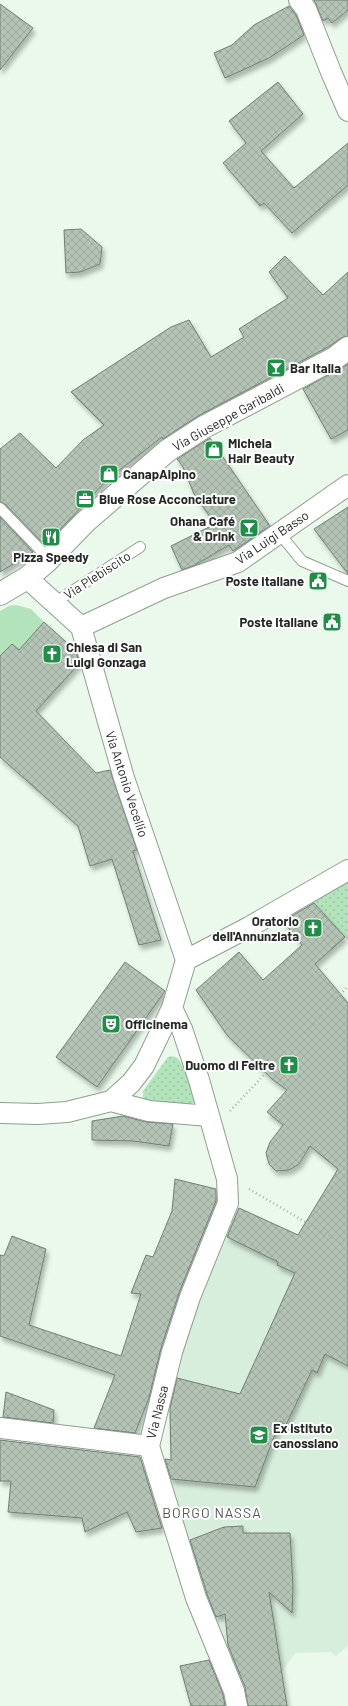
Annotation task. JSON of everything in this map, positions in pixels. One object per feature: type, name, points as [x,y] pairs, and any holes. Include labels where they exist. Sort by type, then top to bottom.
[{"type":"street","points":[[299,0],[306,9],[330,72],[348,111]]},
{"type":"street","name":"Via Giuseppe Garibaldi","points":[[0,594],[27,578],[49,559],[85,522],[167,451],[204,427],[335,358],[348,348]]},
{"type":"street","name":"Via Luigi Basso","points":[[81,628],[164,588],[238,562],[348,485]]},
{"type":"street","points":[[27,578],[81,628]]},
{"type":"street","name":"Via Antonio Vecellio","points":[[81,628],[124,778],[186,960]]},
{"type":"street","points":[[0,1113],[38,1114],[67,1112],[111,1101],[131,1083],[144,1066],[172,1008],[186,960],[249,927],[348,870]]},
{"type":"street","name":"Via Nassa","points":[[172,1008],[182,1029],[197,1073],[227,1179],[228,1203],[190,1298],[172,1352],[149,1446],[196,1598],[231,1684],[237,1706]]},
{"type":"street","points":[[111,1101],[149,1111],[210,1122]]},
{"type":"street","points":[[0,1428],[149,1446]]},
{"type":"lane","points":[[0,508],[49,559]]},
{"type":"lane","points":[[279,533],[302,561],[348,581]]},
{"type":"lane","name":"Via Plebiscito","points":[[54,603],[140,547]]},
{"type":"path","points":[[305,1033],[348,986]]},
{"type":"path","points":[[210,1122],[264,1075]]},
{"type":"path","points":[[227,1179],[245,1187],[348,1248]]},
{"type":"shaded area","name":"Ex istituto canossiano","points":[[218,1198],[348,1260],[348,1646],[336,1656],[330,1652],[295,1653],[281,1673],[237,1679],[229,1661],[227,1645],[213,1618],[186,1541],[171,1479],[169,1418],[174,1377],[211,1230],[205,1228]]},
{"type":"green space","points":[[16,605],[31,609],[44,622],[19,650],[12,645],[0,656],[0,611],[9,606]]},
{"type":"green space","points":[[348,880],[348,940],[311,899]]},
{"type":"green space","points":[[172,1056],[179,1060],[189,1078],[194,1091],[195,1100],[189,1106],[146,1100],[143,1098],[143,1091],[168,1057]]},
{"type":"building","points":[[314,0],[348,0],[348,10],[332,23],[328,18],[323,21]]},
{"type":"building","points":[[0,4],[33,28],[0,70]]},
{"type":"building","points":[[289,6],[296,15],[304,35],[269,58],[225,78],[214,53],[232,45],[254,25]]},
{"type":"building","points":[[278,82],[303,114],[261,151],[294,188],[348,143],[348,185],[292,233],[264,203],[260,206],[223,163],[246,143],[229,121]]},
{"type":"building","points":[[81,229],[102,247],[100,264],[80,272],[66,273],[64,230]]},
{"type":"building","points":[[285,256],[323,295],[348,272],[348,336],[341,338],[328,347],[198,416],[163,439],[162,437],[108,479],[45,545],[5,504],[0,502],[0,449],[20,433],[56,468],[83,440],[104,425],[71,392],[171,327],[189,320],[211,357],[244,337],[239,329],[288,298],[269,272]]},
{"type":"building","points":[[348,364],[348,430],[331,439],[303,389]]},
{"type":"building","points":[[210,438],[270,526],[233,551],[229,545],[195,565],[182,570],[171,546],[215,524],[194,494],[183,467],[177,459]]},
{"type":"building","points":[[348,507],[348,574],[314,529]]},
{"type":"building","points":[[0,517],[33,552],[0,572]]},
{"type":"building","points":[[44,622],[76,651],[79,664],[36,711],[96,773],[110,770],[137,850],[133,851],[161,940],[139,945],[112,859],[90,866],[78,826],[0,757],[0,656],[12,644],[19,650]]},
{"type":"building","points":[[314,903],[345,937],[315,964],[348,1003],[348,1366],[325,1354],[317,1373],[312,1370],[286,1425],[280,1421],[255,1487],[171,1479],[165,1459],[171,1460],[170,1408],[177,1378],[240,1394],[295,1273],[277,1265],[278,1262],[227,1237],[239,1208],[298,1235],[338,1169],[310,1146],[299,1164],[289,1170],[276,1171],[269,1164],[266,1153],[270,1142],[283,1125],[267,1112],[287,1090],[272,1079],[227,1035],[196,990],[239,952],[263,980],[302,945],[283,921]]},
{"type":"building","name":"Officinema","points":[[125,962],[165,991],[97,1087],[56,1057]]},
{"type":"building","points":[[123,1116],[146,1122],[173,1124],[169,1146],[133,1141],[92,1140],[92,1121]]},
{"type":"building","points":[[175,1179],[216,1189],[216,1201],[179,1293],[161,1348],[149,1398],[135,1433],[94,1428],[115,1375],[0,1336],[0,1255],[4,1256],[12,1236],[46,1249],[29,1325],[121,1356],[141,1294],[131,1293],[146,1255],[153,1257],[172,1211]]},
{"type":"building","points":[[6,1392],[54,1410],[53,1423],[3,1417]]},
{"type":"building","points":[[0,1440],[140,1457],[162,1528],[136,1532],[127,1512],[85,1532],[82,1518],[8,1512],[11,1481],[0,1481]]},
{"type":"building","points":[[243,1526],[243,1533],[290,1533],[293,1587],[292,1613],[269,1592],[287,1706],[248,1706],[245,1687],[228,1645],[225,1614],[216,1617],[190,1540],[224,1527]]},
{"type":"building","points":[[209,1660],[223,1694],[225,1706],[191,1706],[180,1666]]},
{"type":"place","name":"Bar Italia","points":[[276,368]]},
{"type":"place","name":"Michela Hair Beauty","points":[[214,450]]},
{"type":"place","name":"CanapAlpino","points":[[109,474]]},
{"type":"place","name":"Blue Rose Acconciature","points":[[85,499]]},
{"type":"place","name":"Ohana Café & Drink","points":[[249,528]]},
{"type":"place","name":"Pizza Speedy","points":[[51,537]]},
{"type":"place","name":"Poste italiane","points":[[318,581]]},
{"type":"place","name":"Poste Italiane","points":[[332,622]]},
{"type":"place","name":"Chiesa di San Luigi Gonzaga","points":[[52,654]]},
{"type":"place","name":"Oratorio dell'Annunziata","points":[[313,928]]},
{"type":"place","name":"Officinema","points":[[111,1024]]},
{"type":"place","name":"Duomo di Feltre","points":[[289,1065]]},
{"type":"place","name":"Ex istituto canossiano","points":[[259,1435]]},
{"type":"district","name":"BORGO NASSA","points":[[212,1513]]}]
